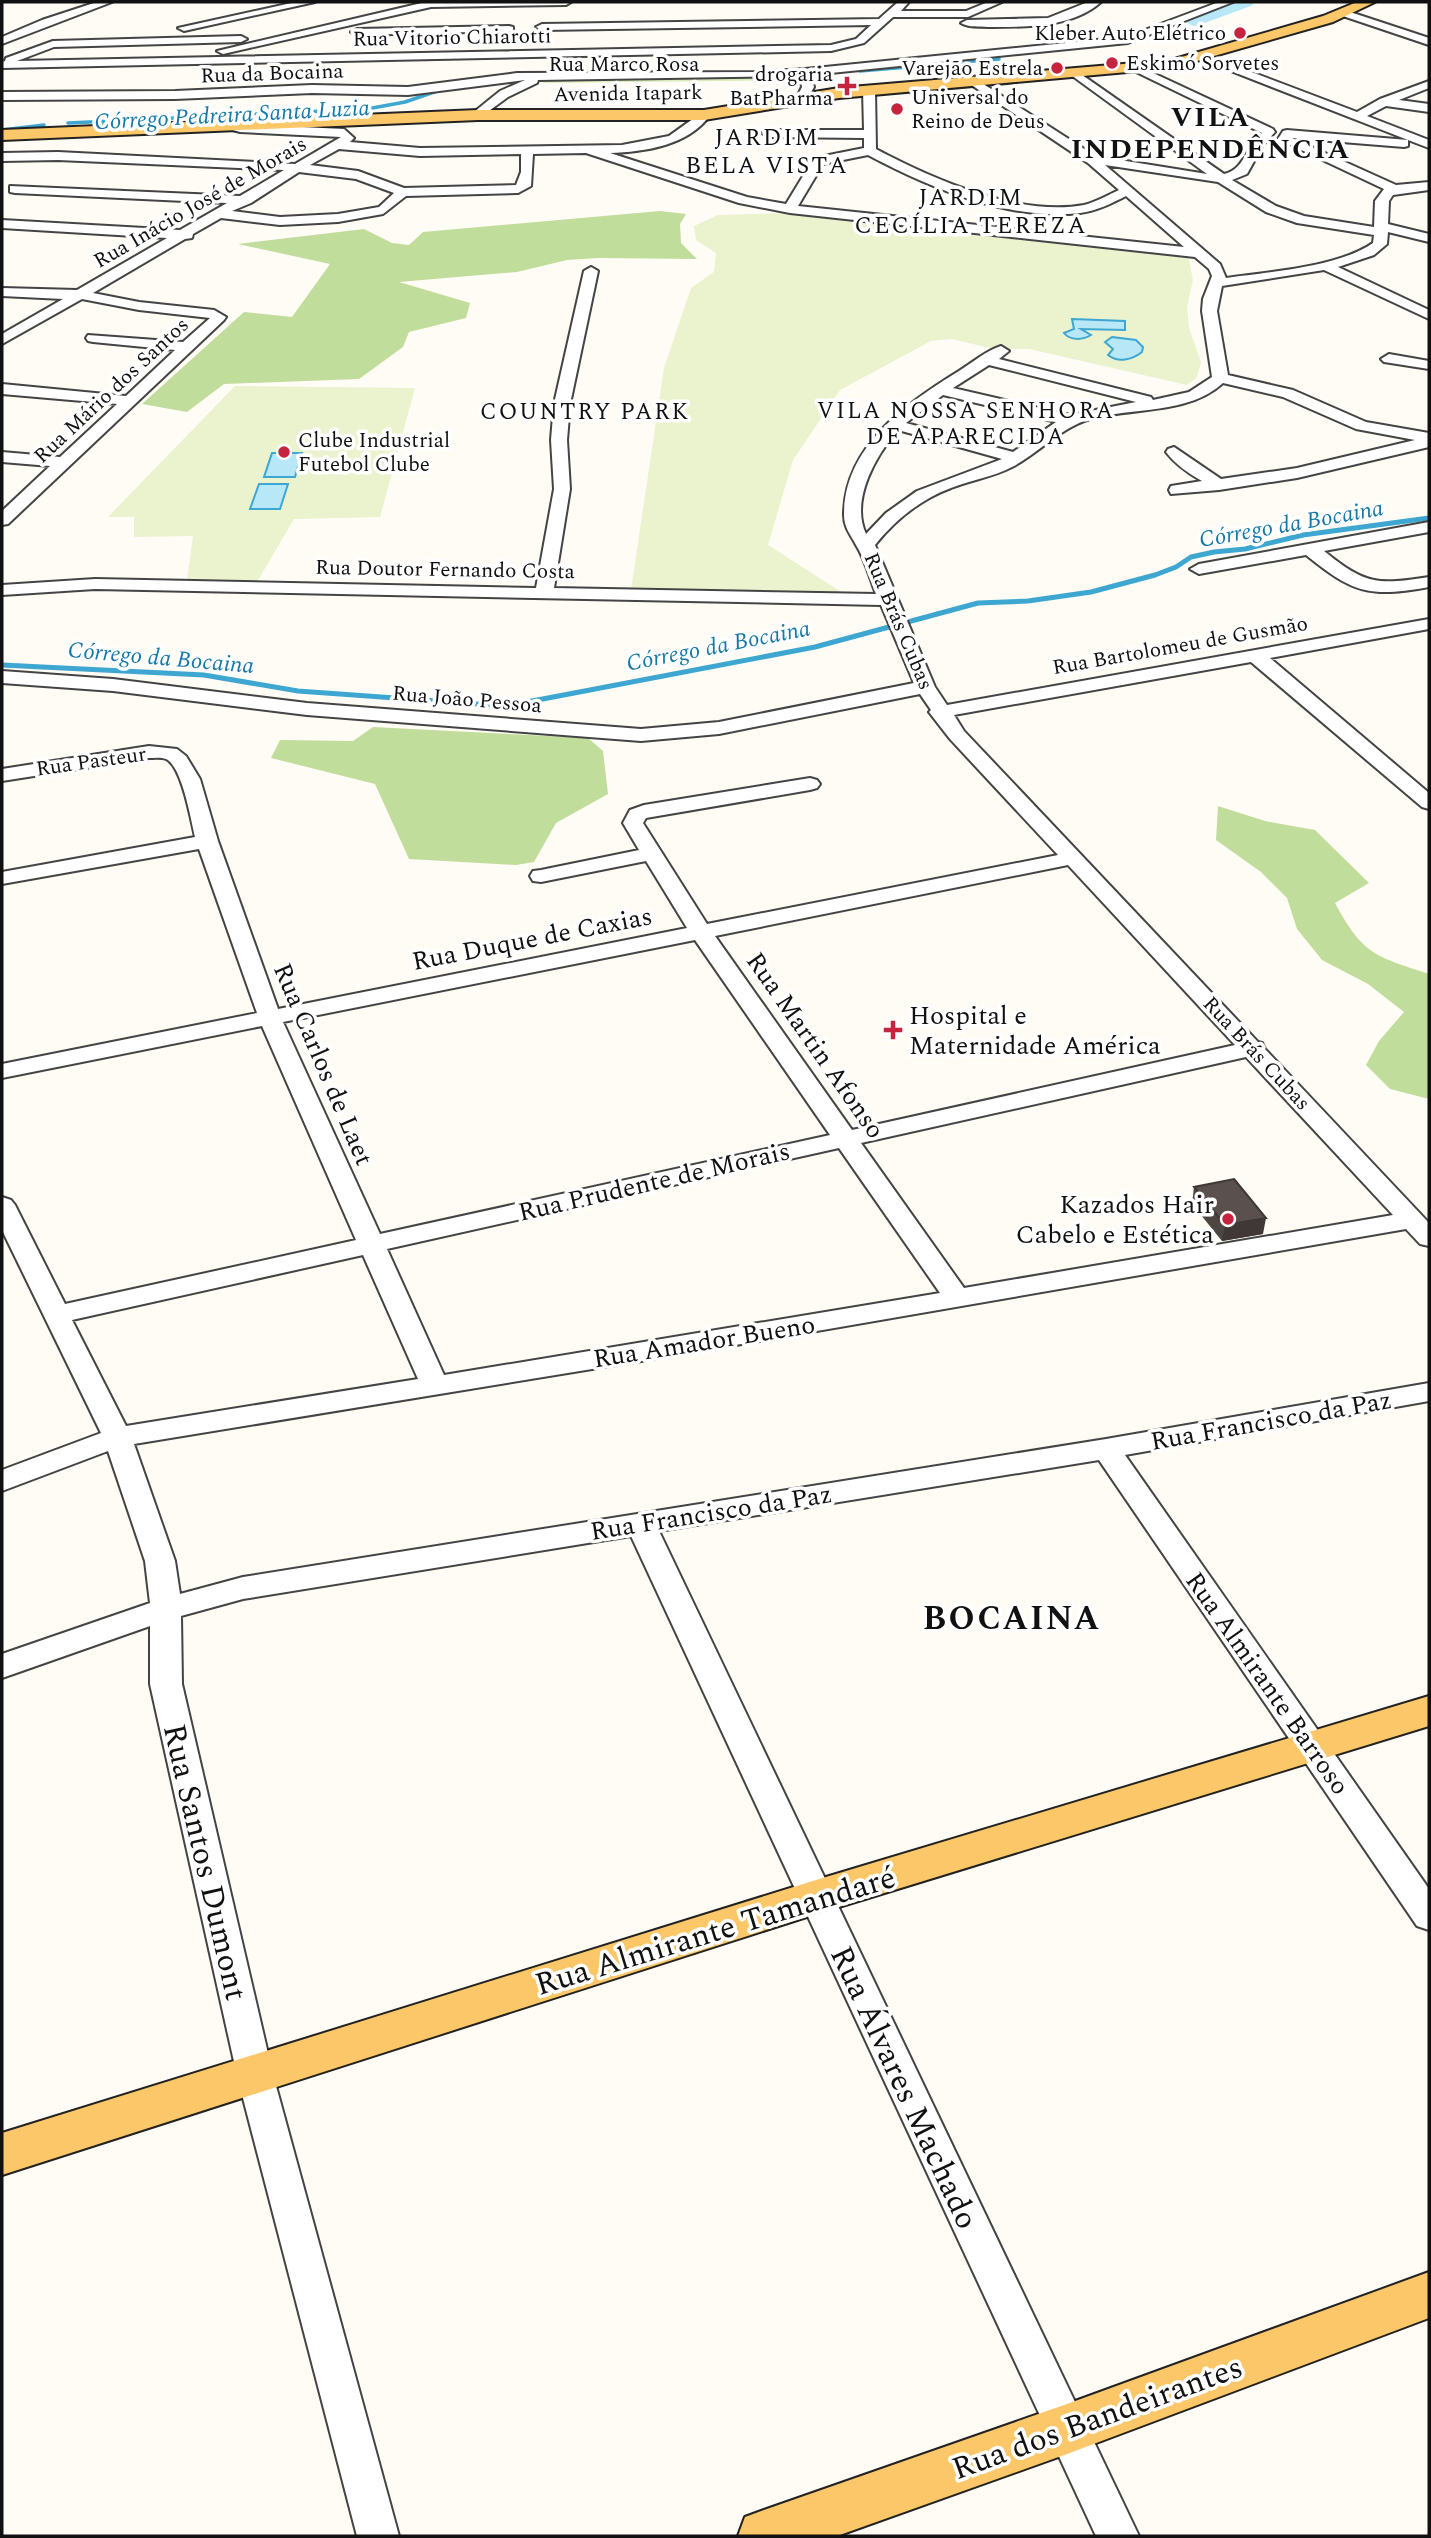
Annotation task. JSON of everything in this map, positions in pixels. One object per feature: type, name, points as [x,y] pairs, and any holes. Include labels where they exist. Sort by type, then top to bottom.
[{"type":"main road","name":"Avenida Itapark","points":[[2,135],[478,115],[697,118],[806,84],[869,90],[1136,68],[1204,57],[1328,19],[1368,2]]},
{"type":"main road","name":"Rua Almirante Tamandaré","points":[[2,2154],[816,1897],[1429,1711]]},
{"type":"main road","name":"Rua dos Bandeirantes","points":[[764,2536],[1067,2429],[1429,2295]]},
{"type":"street","points":[[2,41],[46,22],[107,2]]},
{"type":"street","points":[[124,41],[310,2]]},
{"type":"street","points":[[182,78],[205,55],[435,3],[566,2]]},
{"type":"street","name":"Rua Vitorio Chiarotti","points":[[2,64],[182,78],[576,54],[839,47],[860,41],[904,2]]},
{"type":"street","points":[[971,2],[969,28],[982,56]]},
{"type":"street","points":[[969,28],[997,2]]},
{"type":"street","points":[[542,27],[888,18],[969,28],[1056,21],[1078,13],[1096,2]]},
{"type":"street","points":[[806,84],[923,61],[1128,40],[1228,2]]},
{"type":"street","points":[[1344,13],[1429,42]]},
{"type":"street","points":[[1328,19],[1391,29]]},
{"type":"street","points":[[299,33],[509,29]]},
{"type":"street","points":[[2,64],[43,46],[124,41],[270,39]]},
{"type":"street","points":[[478,115],[504,93],[541,76],[576,54]]},
{"type":"street","points":[[1204,57],[1429,144]]},
{"type":"street","points":[[923,61],[951,83]]},
{"type":"street","points":[[1136,68],[1267,134],[1399,144],[1409,142],[1409,137]]},
{"type":"street","points":[[1075,73],[1222,179],[1284,214],[1301,220],[1429,237]]},
{"type":"street","name":"Rua Marco Rosa","points":[[541,76],[744,75],[806,84]]},
{"type":"street","name":"Rua da Bocaina","points":[[2,96],[182,78],[312,89],[408,91],[489,79],[541,76]]},
{"type":"street","points":[[974,82],[1092,160],[1218,272],[1210,301],[1210,316],[1220,361],[1220,378],[1288,393],[1362,426],[1429,440]]},
{"type":"street","name":"Rua Marco Rosa","points":[[524,85],[806,84]]},
{"type":"street","points":[[1358,116],[1429,84]]},
{"type":"street","points":[[869,90],[870,151]]},
{"type":"street","points":[[1384,102],[1429,108]]},
{"type":"street","points":[[453,152],[509,115]]},
{"type":"street","points":[[340,145],[453,152],[588,150],[647,146],[673,139],[697,118]]},
{"type":"street","name":"Rua Inácio José de Morais","points":[[2,340],[340,145],[348,136],[335,132],[240,128],[229,125]]},
{"type":"street","points":[[768,133],[870,134]]},
{"type":"street","points":[[1092,160],[1122,162],[1222,179],[1236,176],[1243,171],[1260,140],[1267,134]]},
{"type":"street","points":[[1286,136],[1394,189]]},
{"type":"street","points":[[2,157],[70,157],[299,168],[358,176],[403,192],[518,189],[524,186],[527,150]]},
{"type":"street","points":[[588,150],[744,200],[790,209],[1199,253]]},
{"type":"street","points":[[790,209],[821,159],[870,151],[905,171],[954,188],[1038,208],[1084,209],[1127,191]]},
{"type":"street","points":[[1217,283],[1358,258],[1376,250],[1380,244],[1382,201],[1388,192],[1429,186]]},
{"type":"street","points":[[15,189],[246,200]]},
{"type":"street","points":[[222,214],[280,221],[338,218],[383,210],[403,192]]},
{"type":"street","points":[[2,224],[187,235]]},
{"type":"street","points":[[1324,264],[1429,315]]},
{"type":"street","points":[[544,594],[562,489],[559,440],[562,404],[591,271]]},
{"type":"street","points":[[2,292],[82,295],[139,306],[214,314],[218,319]]},
{"type":"street","name":"Rua Mário dos Santos","points":[[2,520],[218,319]]},
{"type":"street","points":[[93,338],[187,347]]},
{"type":"street","points":[[866,545],[852,523],[854,503],[867,461],[877,444],[939,389],[1001,351]]},
{"type":"street","points":[[1389,359],[1429,365]]},
{"type":"street","points":[[987,360],[1156,402]]},
{"type":"street","name":"Rua Brás Cubas","points":[[1220,378],[1207,389],[1193,395],[1069,420],[999,467],[925,493],[887,521],[866,545],[899,628],[939,712],[980,761],[1254,1048],[1421,1229]]},
{"type":"street","points":[[2,389],[131,401]]},
{"type":"street","points":[[939,389],[1069,420]]},
{"type":"street","points":[[897,425],[1016,457]]},
{"type":"street","points":[[1177,490],[1318,469],[1429,440]]},
{"type":"street","points":[[1174,452],[1186,464],[1219,485]]},
{"type":"street","points":[[2,457],[64,462]]},
{"type":"street","points":[[1199,569],[1309,548],[1428,516]]},
{"type":"street","points":[[1309,548],[1345,576],[1368,588],[1389,589],[1429,582]]},
{"type":"street","name":"Rua Doutor Fernando Costa","points":[[2,590],[95,583],[889,603]]},
{"type":"street","name":"Rua Bartolomeu de Gusmão","points":[[939,712],[1429,624]]},
{"type":"street","points":[[1255,655],[1424,794]]},
{"type":"street","name":"Rua João Pessoa","points":[[2,677],[113,685],[307,709],[641,735],[719,728],[925,687]]},
{"type":"street","name":"Rua Pasteur","points":[[2,775],[149,752],[170,753],[179,760]]},
{"type":"street","name":"Rua Carlos de Laet","points":[[179,760],[190,779],[207,841],[270,1016],[434,1384]]},
{"type":"street","name":"Rua Martin Afonso","points":[[810,784],[644,811],[637,814],[633,822],[702,934],[957,1298]]},
{"type":"street","points":[[2,878],[207,841]]},
{"type":"street","points":[[541,876],[650,853]]},
{"type":"street","name":"Rua Duque de Caxias","points":[[2,1071],[270,1016],[702,934],[1073,858]]},
{"type":"street","name":"Rua Prudente de Morais","points":[[55,1315],[1254,1048]]},
{"type":"street","name":"Rua Santos Dumont","points":[[2,1205],[12,1245],[55,1315],[117,1437],[163,1575],[166,1685],[255,2076],[378,2536]]},
{"type":"street","name":"Rua Amador Bueno","points":[[2,1481],[117,1437],[957,1298],[1421,1229]]},
{"type":"street","name":"Rua Francisco da Paz","points":[[2,1666],[163,1610],[243,1588],[1107,1449],[1429,1392]]},
{"type":"street","name":"Rua Almirante Barroso","points":[[1107,1449],[1429,1916]]},
{"type":"street","name":"Rua Álvares Machado","points":[[640,1523],[1118,2536]]},
{"type":"green space","points":[[796,76],[800,80],[543,83],[547,78]]},
{"type":"green space","points":[[660,211],[686,214],[680,224],[681,243],[697,259],[567,260],[517,272],[399,282],[470,303],[466,318],[409,332],[403,347],[359,379],[224,384],[187,412],[142,404],[244,312],[292,317],[330,264],[238,244],[364,229],[392,243],[409,245],[423,232]]},
{"type":"green space","points":[[795,213],[960,234],[1188,256],[1193,280],[1187,307],[1189,328],[1201,362],[1197,377],[1187,385],[1029,349],[994,349],[952,339],[931,341],[840,390],[793,460],[768,545],[849,597],[631,590],[664,368],[691,288],[714,272],[716,253],[696,240],[694,226],[718,215]]},
{"type":"green space","name":"Clube Industrial Futebol Clube","points":[[235,386],[415,388],[380,517],[294,519],[257,582],[187,580],[193,536],[134,537],[134,517],[108,517]]},
{"type":"green space","points":[[373,727],[588,738],[603,751],[608,794],[556,823],[534,862],[516,865],[409,859],[375,784],[271,758],[280,740],[353,741]]},
{"type":"green space","points":[[1218,806],[1265,821],[1315,830],[1369,883],[1335,903],[1354,934],[1372,951],[1395,963],[1429,974],[1429,1099],[1390,1089],[1366,1065],[1379,1041],[1404,1012],[1368,984],[1322,960],[1297,929],[1287,898],[1261,872],[1216,840]]},
{"type":"water","points":[[1072,319],[1125,321],[1125,330],[1081,329],[1091,335],[1081,339],[1073,338],[1064,333],[1074,329]]},
{"type":"water","points":[[1112,337],[1136,340],[1143,347],[1142,352],[1125,360],[1108,355],[1113,349],[1105,342]]},
{"type":"water","points":[[272,453],[302,453],[295,477],[264,477]]},
{"type":"water","points":[[259,484],[288,484],[280,509],[250,509]]},
{"type":"building","points":[[1234,1179],[1266,1218],[1225,1225],[1194,1187]]},
{"type":"waterway","name":"Córrego Pedreira Santa Luzia","points":[[1193,21],[1245,2]]},
{"type":"waterway","name":"Córrego Pedreira Santa Luzia","points":[[937,64],[999,59]]},
{"type":"waterway","name":"Córrego Pedreira Santa Luzia","points":[[860,71],[920,66]]},
{"type":"waterway","name":"Córrego Pedreira Santa Luzia","points":[[68,123],[367,109],[405,102],[443,89]]},
{"type":"waterway","name":"Córrego Pedreira Santa Luzia","points":[[2,130],[44,125]]},
{"type":"waterway","name":"Córrego da Bocaina","points":[[2,665],[204,675],[298,691],[506,706],[815,647],[978,603],[1028,601],[1091,592],[1155,575],[1176,567],[1191,557],[1214,552],[1245,549],[1303,535],[1429,518]]},
{"type":"place","name":"Kleber Auto Elétrico","points":[[1240,33]]},
{"type":"place","name":"Eskimó Sorvetes","points":[[1112,63]]},
{"type":"place","name":"Varejão Estrela","points":[[1057,68]]},
{"type":"place","name":"drogaria BatPharma","points":[[847,86]]},
{"type":"place","name":"Universal do Reino de Deus","points":[[897,109]]},
{"type":"place","name":"Clube Industrial Futebol Clube","points":[[284,452]]},
{"type":"place","name":"Hospital e Maternidade América","points":[[893,1030]]},
{"type":"place","name":"Kazados Hair Cabelo e Estética","points":[[1228,1219]]},
{"type":"district","name":"VILA INDEPENDÊNCIA","points":[[1211,132]]},
{"type":"district","name":"JARDIM BELA VISTA","points":[[767,151]]},
{"type":"district","name":"JARDIM CECÍLIA TEREZA","points":[[971,211]]},
{"type":"district","name":"COUNTRY PARK","points":[[585,411]]},
{"type":"district","name":"VILA NOSSA SENHORA DE APARECIDA","points":[[966,423]]},
{"type":"district","name":"BOCAINA","points":[[1012,1617]]}]
